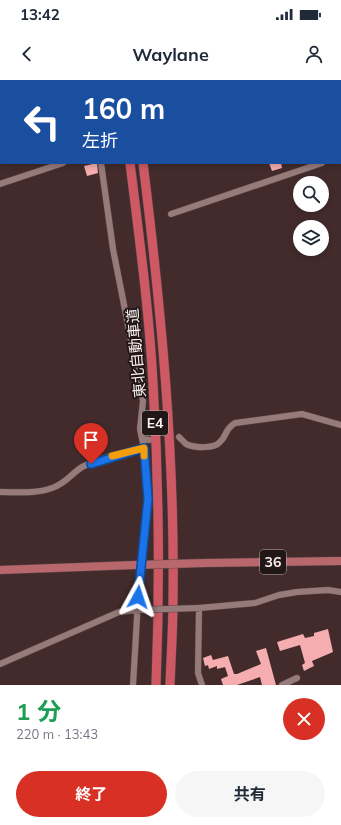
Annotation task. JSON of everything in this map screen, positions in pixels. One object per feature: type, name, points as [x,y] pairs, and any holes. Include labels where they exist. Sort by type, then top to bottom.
[{"type":"highway","name":"東北自動車道","points":[[130,164],[142,263],[153,382],[159,510],[159,600],[156,685]]},
{"type":"highway","name":"東北自動車道","points":[[143,164],[155,261],[166,378],[174,600],[170,685]]},
{"type":"main road","name":"36","points":[[0,570],[205,563],[341,561]]},
{"type":"street","points":[[0,184],[60,164]]},
{"type":"street","points":[[101,164],[113,249],[144,401],[140,429],[144,448],[148,499],[137,610],[133,685]]},
{"type":"street","points":[[171,214],[319,164]]},
{"type":"street","points":[[179,437],[188,445],[209,447],[218,444],[224,438],[228,428],[235,422],[302,414],[341,425]]},
{"type":"street","points":[[142,439],[150,440]]},
{"type":"street","points":[[0,492],[34,492],[52,488],[65,483],[81,468],[100,459],[144,448]]},
{"type":"street","points":[[0,664],[119,612],[199,608],[255,603],[279,595],[297,592],[328,590],[341,592]]},
{"type":"street","points":[[199,608],[198,673],[202,685]]},
{"type":"street","points":[[282,685],[297,678]]},
{"type":"building","points":[[97,164],[98,173],[87,176],[84,166]]},
{"type":"building","points":[[269,164],[281,164],[282,168],[272,171]]},
{"type":"building","points":[[328,629],[333,652],[312,661],[314,666],[304,671],[302,665],[305,663],[300,645],[280,651],[277,642],[303,634],[305,638],[314,636],[314,633]]},
{"type":"building","points":[[266,648],[276,685],[262,685],[260,677],[237,685],[223,685],[221,679],[228,676],[225,667],[217,669],[217,666],[209,669],[208,665],[205,666],[203,658],[211,655],[213,660],[228,656],[234,674],[237,674],[261,664],[256,651]]},
{"type":"slow traffic","points":[[112,456],[144,448],[144,456]]},
{"type":"route","points":[[91,464],[100,459],[144,448],[148,499],[138,584],[138,597]]}]
